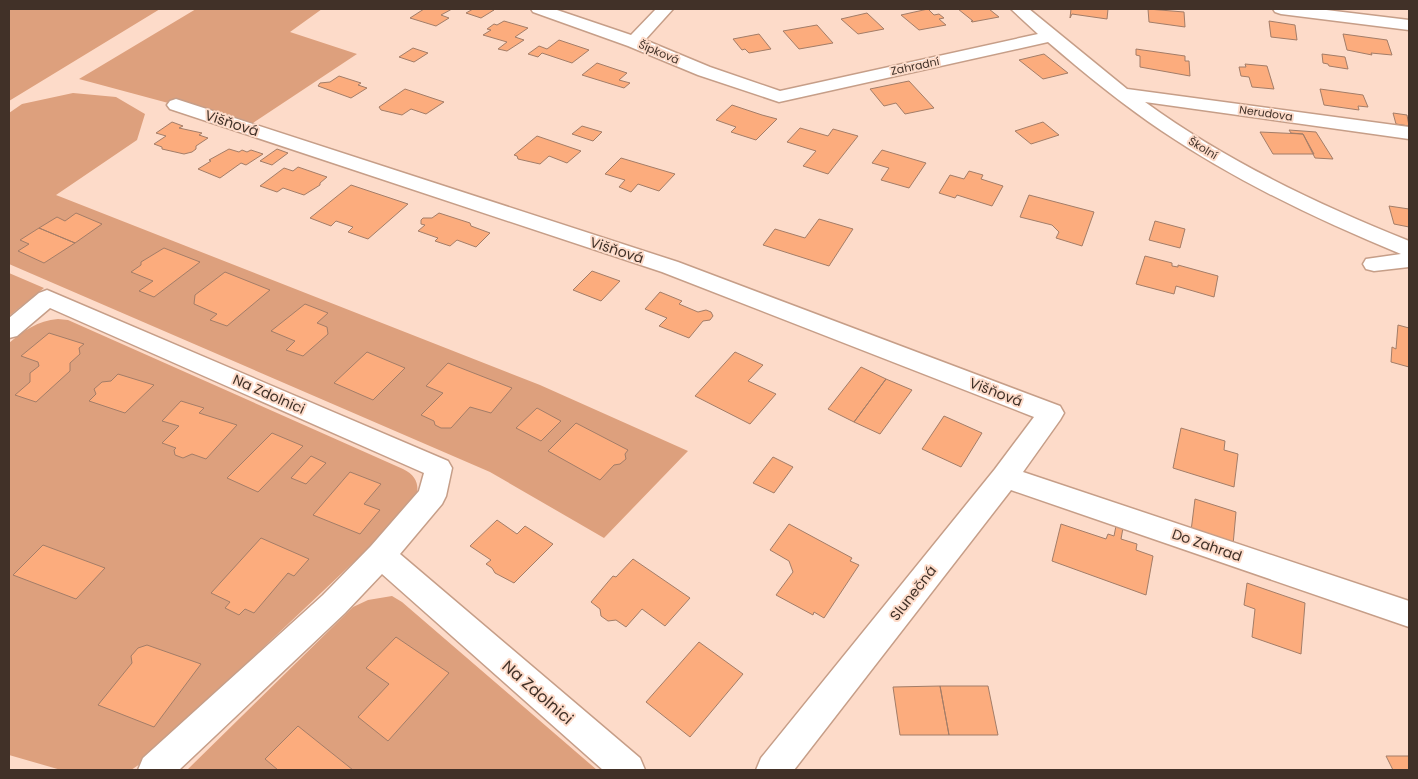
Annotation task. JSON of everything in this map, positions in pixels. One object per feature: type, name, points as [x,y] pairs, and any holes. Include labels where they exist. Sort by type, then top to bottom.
[{"type":"street","name":"Šípková","points":[[539,9],[634,42],[704,71],[779,96]]},
{"type":"street","points":[[634,42],[664,9]]},
{"type":"street","name":"Školní","points":[[1019,9],[1122,93],[1190,141],[1276,191],[1409,249]]},
{"type":"street","points":[[1281,9],[1409,25]]},
{"type":"street","name":"Zahradní","points":[[779,96],[1052,36]]},
{"type":"street","name":"Nerudova","points":[[1122,93],[1409,133]]},
{"type":"street","name":"Višňová","points":[[176,105],[670,267],[1051,413]]},
{"type":"street","points":[[1374,264],[1409,260]]},
{"type":"street","name":"Na Zdolnici","points":[[9,330],[47,298],[439,468],[432,496],[334,604],[155,770]]},
{"type":"street","name":"Slunečná","points":[[773,770],[1005,477],[1051,413]]},
{"type":"street","name":"Do Zahrad","points":[[1005,477],[1409,614]]},
{"type":"street","name":"Na Zdolnici","points":[[380,555],[628,770]]},
{"type":"shaded area","points":[[9,9],[160,9],[9,101]]},
{"type":"shaded area","points":[[196,9],[322,9],[290,32],[357,54],[250,125],[79,79]]},
{"type":"shaded area","points":[[73,93],[116,97],[145,114],[137,140],[56,195],[540,385],[688,451],[604,538],[490,472],[9,264],[9,113],[22,104]]},
{"type":"shaded area","points":[[9,273],[44,288],[9,316]]},
{"type":"shaded area","points":[[58,319],[68,320],[403,469],[413,476],[417,484],[417,495],[413,506],[140,764],[131,770],[61,770],[9,755],[9,343],[32,327]]},
{"type":"shaded area","points":[[392,596],[402,602],[597,770],[187,770],[353,607],[368,600]]},
{"type":"building","points":[[424,9],[452,9],[441,15],[449,18],[436,26],[410,18]]},
{"type":"building","points":[[473,9],[494,10],[481,18],[466,13]]},
{"type":"building","points":[[928,9],[934,15],[939,14],[944,18],[939,19],[946,25],[919,30],[901,15]]},
{"type":"building","points":[[958,9],[989,9],[999,17],[972,22]]},
{"type":"building","points":[[1071,9],[1108,9],[1107,19],[1072,14],[1070,18]]},
{"type":"building","points":[[1148,9],[1184,12],[1185,27],[1149,22]]},
{"type":"building","points":[[867,13],[884,29],[858,34],[841,19]]},
{"type":"building","points":[[504,21],[528,28],[515,37],[524,40],[507,51],[498,49],[507,42],[483,35],[491,30],[487,29],[494,24],[497,25]]},
{"type":"building","points":[[1269,21],[1295,25],[1297,40],[1271,37]]},
{"type":"building","points":[[817,25],[833,43],[799,49],[783,31]]},
{"type":"building","points":[[759,34],[771,49],[749,53],[745,49],[742,50],[733,39]]},
{"type":"building","points":[[1343,34],[1387,40],[1392,55],[1371,53],[1372,55],[1347,50]]},
{"type":"building","points":[[559,40],[589,50],[572,63],[542,53],[538,57],[528,54],[539,46],[547,49]]},
{"type":"building","points":[[413,48],[428,53],[414,62],[399,57]]},
{"type":"building","points":[[1136,49],[1185,56],[1185,61],[1189,61],[1190,76],[1140,67],[1140,56],[1136,55]]},
{"type":"building","points":[[1044,54],[1068,73],[1043,79],[1019,60]]},
{"type":"building","points":[[1322,54],[1345,57],[1348,69],[1329,66],[1323,63]]},
{"type":"building","points":[[597,63],[627,73],[619,80],[630,83],[624,88],[582,75]]},
{"type":"building","points":[[1245,64],[1267,66],[1274,89],[1252,87],[1249,77],[1241,76],[1239,67],[1246,67]]},
{"type":"building","points":[[339,76],[361,83],[358,85],[367,88],[351,98],[318,86],[320,83],[330,82]]},
{"type":"building","points":[[909,81],[934,108],[905,114],[896,103],[884,106],[870,89]]},
{"type":"building","points":[[405,89],[444,102],[426,114],[411,109],[402,115],[381,110],[379,107]]},
{"type":"building","points":[[1320,89],[1363,95],[1368,107],[1358,106],[1359,110],[1324,105]]},
{"type":"building","points":[[732,105],[777,119],[756,140],[731,132],[736,127],[716,120]]},
{"type":"building","points":[[1393,113],[1407,115],[1409,126],[1396,124]]},
{"type":"building","points":[[172,122],[183,126],[179,128],[202,133],[199,135],[208,138],[196,146],[196,149],[192,152],[184,154],[162,149],[162,147],[154,144],[166,136],[156,133]]},
{"type":"building","points":[[1043,122],[1059,135],[1031,144],[1015,131]]},
{"type":"building","points":[[582,126],[602,132],[593,141],[572,134]]},
{"type":"building","points":[[800,128],[828,136],[833,129],[858,136],[828,174],[803,166],[816,151],[787,142]]},
{"type":"building","points":[[1289,130],[1316,132],[1333,159],[1315,158],[1303,134],[1291,133]]},
{"type":"building","points":[[1260,132],[1303,134],[1314,154],[1273,154]]},
{"type":"building","points":[[537,136],[581,151],[567,163],[549,156],[540,164],[518,159],[514,155]]},
{"type":"building","points":[[229,149],[239,152],[251,150],[263,154],[246,165],[241,163],[220,178],[198,169],[211,161],[209,160]]},
{"type":"building","points":[[277,149],[288,153],[272,165],[260,161]]},
{"type":"building","points":[[882,150],[926,163],[909,188],[881,180],[889,168],[872,163]]},
{"type":"building","points":[[621,158],[675,174],[659,191],[638,184],[631,192],[619,187],[625,180],[605,174]]},
{"type":"building","points":[[298,167],[327,177],[320,185],[304,195],[283,188],[277,192],[260,186],[284,168],[293,171]]},
{"type":"building","points":[[969,171],[983,175],[981,179],[1003,186],[992,206],[957,195],[955,198],[939,193],[950,175],[964,179]]},
{"type":"building","points":[[351,185],[408,204],[368,239],[348,232],[353,227],[336,221],[331,226],[310,218]]},
{"type":"building","points":[[1029,195],[1094,212],[1082,246],[1056,238],[1059,232],[1052,225],[1020,217]]},
{"type":"building","points":[[1389,206],[1409,209],[1409,227],[1394,224]]},
{"type":"building","points":[[76,213],[102,224],[75,243],[39,228],[57,217],[65,221]]},
{"type":"building","points":[[439,213],[470,223],[471,226],[490,233],[476,247],[457,240],[450,246],[435,241],[438,238],[418,231],[425,225],[421,224],[423,218],[432,218]]},
{"type":"building","points":[[819,219],[853,229],[829,266],[763,245],[775,229],[805,238]]},
{"type":"building","points":[[1155,221],[1185,229],[1180,248],[1149,240]]},
{"type":"building","points":[[39,228],[75,243],[44,263],[18,251],[29,244],[20,240]]},
{"type":"building","points":[[164,248],[200,262],[154,297],[139,291],[153,281],[131,272],[141,265],[141,262]]},
{"type":"building","points":[[1145,256],[1172,263],[1172,266],[1178,267],[1178,265],[1218,276],[1214,297],[1176,286],[1174,294],[1136,284]]},
{"type":"building","points":[[592,271],[620,281],[601,301],[573,290]]},
{"type":"building","points":[[225,272],[270,290],[227,326],[210,320],[217,314],[194,304],[195,295]]},
{"type":"building","points":[[660,292],[682,301],[679,304],[698,312],[706,310],[711,312],[713,316],[710,320],[703,321],[689,338],[659,326],[667,318],[645,309]]},
{"type":"building","points":[[305,304],[328,313],[317,323],[327,327],[328,334],[303,356],[286,350],[295,341],[271,331]]},
{"type":"building","points":[[1398,325],[1409,328],[1409,367],[1391,362],[1392,347],[1396,349]]},
{"type":"building","points":[[49,333],[84,344],[79,348],[80,354],[70,363],[70,371],[36,402],[15,395],[30,382],[30,373],[39,366],[38,362],[21,356]]},
{"type":"building","points":[[367,352],[405,368],[373,400],[334,383]]},
{"type":"building","points":[[735,352],[763,365],[748,381],[776,394],[750,424],[695,396]]},
{"type":"building","points":[[448,363],[512,388],[491,413],[470,407],[451,428],[441,428],[435,425],[434,421],[421,415],[443,393],[426,386]]},
{"type":"building","points":[[861,367],[886,379],[854,422],[828,409]]},
{"type":"building","points":[[118,374],[154,385],[125,413],[89,401],[96,394],[94,389],[102,382],[111,381]]},
{"type":"building","points":[[886,379],[912,390],[880,434],[854,422]]},
{"type":"building","points":[[181,401],[204,408],[199,413],[237,425],[206,459],[192,454],[183,458],[175,455],[174,450],[176,448],[162,443],[179,426],[162,421]]},
{"type":"building","points":[[537,408],[561,421],[541,441],[516,428]]},
{"type":"building","points":[[944,416],[982,433],[961,467],[922,449]]},
{"type":"building","points":[[576,423],[628,450],[625,454],[626,459],[620,464],[614,465],[600,480],[548,451]]},
{"type":"building","points":[[1181,428],[1225,441],[1224,450],[1238,454],[1234,487],[1173,468]]},
{"type":"building","points":[[272,433],[303,446],[258,492],[227,478]]},
{"type":"building","points":[[311,456],[326,463],[306,484],[291,478]]},
{"type":"building","points":[[773,457],[793,467],[774,493],[753,483]]},
{"type":"building","points":[[350,472],[381,484],[364,504],[380,510],[360,534],[313,515]]},
{"type":"building","points":[[1195,499],[1236,512],[1233,545],[1191,531]]},
{"type":"building","points":[[497,520],[517,534],[525,526],[553,544],[514,583],[495,573],[486,564],[491,560],[470,546]]},
{"type":"building","points":[[789,524],[852,558],[850,561],[859,565],[824,618],[814,612],[813,615],[776,595],[793,572],[789,561],[770,550]]},
{"type":"building","points":[[1061,524],[1106,539],[1108,534],[1114,536],[1116,526],[1123,528],[1121,539],[1137,544],[1136,550],[1153,556],[1146,595],[1052,561]]},
{"type":"building","points":[[261,538],[309,559],[294,576],[288,573],[254,613],[245,609],[239,615],[225,608],[230,602],[211,593]]},
{"type":"building","points":[[43,545],[105,568],[76,599],[13,575]]},
{"type":"building","points":[[633,559],[690,598],[665,626],[642,609],[626,627],[616,620],[608,621],[601,616],[600,609],[591,602],[613,576],[616,577]]},
{"type":"building","points":[[1247,583],[1305,603],[1301,654],[1252,637],[1255,609],[1244,605]]},
{"type":"building","points":[[396,637],[449,673],[388,741],[358,717],[389,684],[366,668]]},
{"type":"building","points":[[699,642],[743,674],[690,737],[646,702]]},
{"type":"building","points":[[147,645],[201,664],[154,727],[98,705],[132,663],[131,656],[138,648]]},
{"type":"building","points":[[940,686],[949,735],[900,735],[893,687]]},
{"type":"building","points":[[940,686],[988,686],[998,735],[949,735]]},
{"type":"building","points":[[298,726],[353,770],[278,770],[265,759]]},
{"type":"building","points":[[1386,756],[1409,756],[1409,770],[1393,770]]}]
